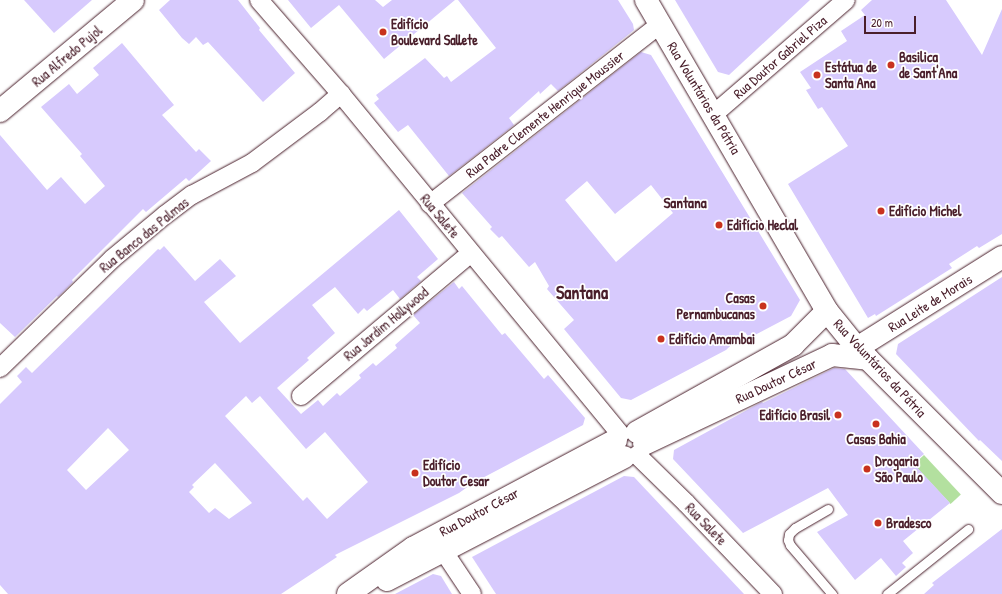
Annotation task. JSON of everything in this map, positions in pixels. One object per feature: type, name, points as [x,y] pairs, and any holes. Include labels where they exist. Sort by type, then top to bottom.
[{"type":"street","name":"Rua Alfredo Pujol","points":[[0,111],[133,0]]},
{"type":"street","name":"Rua Salete","points":[[259,0],[341,94],[430,204],[630,444],[773,594]]},
{"type":"street","name":"Rua Voluntários da Pátria","points":[[646,0],[714,114],[827,311],[863,353],[1002,493]]},
{"type":"street","name":"Rua Doutor Gabriel Piza","points":[[714,114],[846,0]]},
{"type":"street","name":"Rua Padre Clemente Henrique Moussier","points":[[430,204],[660,24]]},
{"type":"street","name":"Rua Banco das Palmas","points":[[0,368],[112,259],[165,215],[192,195],[252,163],[320,112],[341,94]]},
{"type":"street","name":"Rua Jardim Hollywood","points":[[301,396],[471,253]]},
{"type":"street","name":"Rua Leite de Morais","points":[[863,353],[1002,258]]},
{"type":"street","name":"Rua Doutor César","points":[[630,444],[793,345],[827,311]]},
{"type":"street","name":"Rua Doutor César","points":[[360,594],[438,543],[630,444],[832,355],[863,353]]},
{"type":"street","name":"Rua Doutor César","points":[[348,594],[413,548],[438,543]]},
{"type":"street","points":[[438,543],[472,594]]},
{"type":"lane","points":[[828,509],[795,528],[789,534],[788,540],[790,545],[832,594]]},
{"type":"lane","points":[[887,594],[968,529]]},
{"type":"green space","points":[[924,455],[961,494],[951,504],[914,465]]},
{"type":"building","points":[[24,0],[92,0],[54,33]]},
{"type":"building","points":[[170,0],[238,0],[260,28],[259,30],[295,73],[263,102],[208,42],[203,45],[196,37],[189,44],[182,38],[159,10]]},
{"type":"building","name":"Edifício Boulevard Sallete","points":[[288,0],[375,0],[383,7],[392,0],[455,0],[384,59],[339,5],[311,28]]},
{"type":"building","points":[[458,0],[618,0],[633,24],[634,30],[558,91],[551,84],[540,94],[539,91],[509,118],[514,125],[449,176],[408,125],[398,132],[374,103],[379,99],[376,95],[425,58],[444,78],[447,76],[451,82],[496,48]]},
{"type":"building","points":[[675,0],[810,0],[729,75],[718,72]]},
{"type":"building","points":[[872,0],[946,0],[982,55],[1002,9],[1002,234],[979,248],[977,246],[949,264],[952,268],[876,316],[875,314],[868,318],[788,184],[848,146],[822,107],[818,109],[806,90],[811,88],[800,72],[847,41],[841,31],[865,15],[861,10]]},
{"type":"building","points":[[122,43],[174,105],[162,115],[196,152],[199,149],[211,161],[189,181],[186,178],[146,212],[143,209],[72,280],[73,282],[58,297],[57,296],[15,337],[0,323],[0,135],[47,190],[61,177],[85,204],[105,186],[80,156],[82,154],[41,107],[69,84],[77,94],[99,75],[93,68]]},
{"type":"building","points":[[641,52],[651,55],[800,300],[791,316],[749,338],[745,332],[726,350],[631,400],[621,398],[564,329],[574,320],[547,289],[549,286],[535,262],[529,267],[502,236],[499,238],[490,229],[492,227],[462,193]],"holes":[[[587,181],[615,214],[651,185],[673,213],[616,262],[565,200]]]},
{"type":"building","points":[[399,210],[438,259],[417,277],[421,281],[400,299],[393,290],[367,311],[364,308],[358,314],[335,287],[312,305],[335,333],[307,358],[309,360],[277,388],[301,414],[318,400],[323,406],[337,393],[340,396],[361,378],[359,375],[373,363],[376,366],[397,348],[395,345],[420,323],[413,315],[454,282],[459,289],[462,286],[502,335],[505,333],[544,379],[548,375],[585,418],[583,425],[473,483],[459,493],[335,555],[337,557],[281,594],[8,594],[0,585],[0,404],[22,382],[17,376],[26,367],[32,373],[158,249],[160,250],[164,246],[195,281],[220,259],[236,276],[204,302],[240,343]],"holes":[[[246,396],[252,403],[260,396],[306,449],[325,432],[368,482],[327,519],[307,497],[303,501],[225,416]],[[108,428],[129,450],[86,490],[67,470]],[[215,463],[252,503],[229,519],[215,508],[209,513],[189,492],[194,487],[192,485]]]},
{"type":"building","points":[[1002,277],[1002,461],[980,440],[979,441],[896,354],[898,344]]},
{"type":"building","points":[[834,368],[845,369],[924,454],[913,463],[950,503],[903,541],[913,553],[902,563],[906,567],[896,576],[881,558],[855,580],[817,532],[848,515],[828,488],[743,533],[673,459],[674,450],[758,404],[763,403]]},
{"type":"building","points":[[624,476],[634,477],[744,594],[496,594],[472,557]]},
{"type":"building","points":[[1002,529],[1002,594],[924,594],[934,585],[932,583]]},
{"type":"building","points":[[433,574],[441,576],[452,594],[395,594]]},
{"type":"place","name":"Edifício Boulevard Sallete","points":[[383,32]]},
{"type":"place","name":"Basilica de Sant'Ana","points":[[891,65]]},
{"type":"place","name":"Estátua de Santa Ana","points":[[817,75]]},
{"type":"place","name":"Edifício Michel","points":[[881,211]]},
{"type":"place","name":"Edifício Heclal","points":[[719,225]]},
{"type":"place","name":"Casas Pernambucanas","points":[[763,306]]},
{"type":"place","name":"Edifício Amambai","points":[[661,339]]},
{"type":"place","name":"Edifício Brasil","points":[[838,415]]},
{"type":"place","name":"Casas Bahia","points":[[876,424]]},
{"type":"place","name":"Drogaria São Paulo","points":[[867,469]]},
{"type":"place","name":"Edifício Doutor Cesar","points":[[415,473]]},
{"type":"place","name":"Bradesco","points":[[878,523]]},
{"type":"district","name":"Santana","points":[[685,203]]},
{"type":"district","name":"Santana","points":[[582,293]]}]
